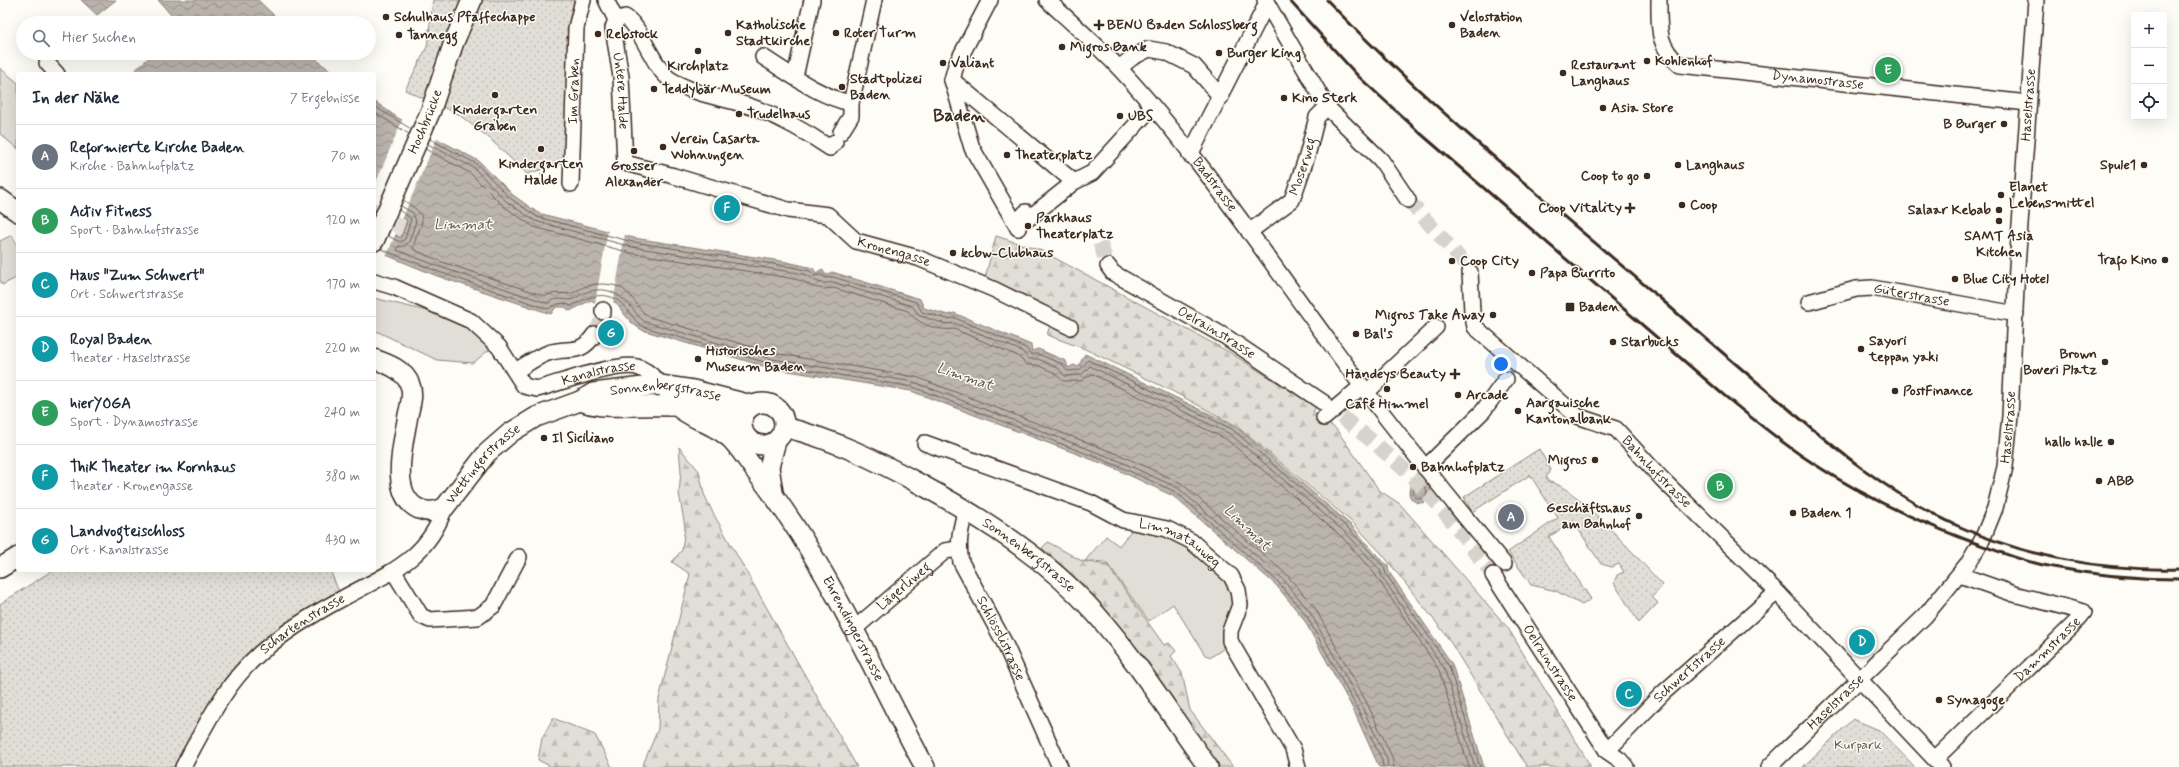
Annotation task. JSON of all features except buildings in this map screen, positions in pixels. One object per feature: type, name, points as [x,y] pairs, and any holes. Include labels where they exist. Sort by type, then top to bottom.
[{"type":"main road","name":"Hochbrücke","points":[[376,236],[431,110],[454,42],[472,0]]},
{"type":"main road","points":[[0,199],[16,211]]},
{"type":"main road","name":"Wettingerstrasse","points":[[376,360],[403,374],[411,386],[411,402],[400,478],[403,493],[414,506],[427,511],[436,511],[446,507],[487,453],[510,433],[536,417],[580,401]]},
{"type":"main road","name":"Sonnenbergstrasse","points":[[580,401],[593,393],[660,385],[693,390],[751,405]]},
{"type":"main road","points":[[580,401],[594,406],[676,405],[700,407],[741,423]]},
{"type":"main road","points":[[763,402],[775,406],[782,415],[780,434],[760,445],[748,449],[741,423],[744,413],[751,405],[763,402]]},
{"type":"main road","name":"Ehrendingerstrasse","points":[[676,405],[684,413],[722,431],[748,449],[816,561],[925,767]]},
{"type":"main road","name":"Sonnenbergstrasse","points":[[780,434],[824,438],[871,457],[966,509],[1022,546],[1074,591],[1095,613],[1208,767]]},
{"type":"main road","name":"Ehrendingerstrasse","points":[[774,494],[769,467],[780,434]]},
{"type":"main road","points":[[0,568],[16,558]]},
{"type":"street","name":"Im Graben","points":[[571,184],[576,28],[583,0]]},
{"type":"street","points":[[606,0],[616,20],[625,17],[632,21],[649,52],[670,80],[697,91],[752,107],[779,117],[802,129],[830,148],[851,116],[851,103],[874,0]]},
{"type":"street","points":[[795,78],[812,0]]},
{"type":"street","name":"Badstrasse","points":[[1047,0],[1119,68],[1152,107],[1249,232],[1364,389]]},
{"type":"street","name":"Dynamostrasse","points":[[1659,0],[1658,28],[1663,47],[1670,58],[1680,65],[2028,103]]},
{"type":"street","name":"Haselstrasse","points":[[1769,767],[1925,616],[1960,575],[1986,531],[2002,481],[2010,416],[2028,103],[2036,0]]},
{"type":"street","points":[[1190,155],[1221,97],[1266,2]]},
{"type":"street","points":[[1266,2],[1327,107],[1381,160],[1408,200]]},
{"type":"street","points":[[987,6],[956,65],[952,80],[972,148],[1018,228],[1017,222],[1026,212],[1029,218],[1077,180],[1092,173],[1152,107]]},
{"type":"street","name":"Untere Halde","points":[[616,20],[613,28],[621,77],[625,163]]},
{"type":"street","points":[[1119,68],[1133,56],[1150,49],[1166,52],[1194,66],[1221,97]]},
{"type":"street","points":[[763,57],[795,78],[842,101],[851,103]]},
{"type":"street","points":[[47,63],[55,72]]},
{"type":"street","points":[[952,80],[1077,180]]},
{"type":"street","name":"Moserweg","points":[[1249,232],[1292,200],[1308,156],[1317,117],[1327,107]]},
{"type":"street","name":"Kronengasse","points":[[625,163],[788,210],[828,216],[856,241],[925,261],[998,292],[1070,326]]},
{"type":"street","name":"Oelrainstrasse","points":[[1108,266],[1113,273],[1226,336],[1333,399]]},
{"type":"street","name":"Bahnhofstrasse","points":[[1470,272],[1472,312],[1475,327],[1577,416],[1616,429],[1662,479],[1777,592],[1938,763]]},
{"type":"street","name":"Kanalstrasse","points":[[376,282],[394,287],[471,320],[499,347],[524,386],[534,389],[591,374],[627,367],[636,367],[644,371],[660,385],[676,405]]},
{"type":"street","name":"Güterstrasse","points":[[1809,302],[1856,289],[1872,288],[2016,314]]},
{"type":"street","points":[[1324,418],[1333,399],[1364,389],[1436,327]]},
{"type":"street","points":[[515,371],[538,357],[550,352],[581,348],[588,344],[595,334]]},
{"type":"street","points":[[1425,468],[1483,412],[1506,379]]},
{"type":"street","points":[[1364,389],[1425,468],[1504,564]]},
{"type":"street","points":[[1483,412],[1503,400]]},
{"type":"street","name":"Limmatauweg","points":[[925,443],[1091,504],[1123,520],[1167,529],[1191,541],[1231,576],[1238,590],[1240,605],[1230,631],[1230,641],[1293,749],[1298,767]]},
{"type":"street","name":"Schartenstrasse","points":[[183,767],[225,692],[234,679],[260,653],[331,605],[394,572],[421,549],[437,529],[446,507]]},
{"type":"street","name":"Schlösslistrasse","points":[[966,509],[959,533],[958,550],[961,562],[1004,642],[1060,767]]},
{"type":"street","name":"Lägerliweg","points":[[853,630],[945,551],[958,550]]},
{"type":"street","points":[[394,572],[421,616],[430,620],[478,617],[493,606],[519,557]]},
{"type":"street","name":"Oelrainstrasse","points":[[1493,575],[1607,751],[1610,767]]},
{"type":"street","name":"Dammstrasse","points":[[1938,763],[2084,612],[2014,594],[1960,575]]},
{"type":"street","name":"Schwertstrasse","points":[[1607,751],[1663,693],[1777,592]]},
{"type":"street","name":"Oelrainstrasse","points":[[1607,751],[1620,760],[1626,767]]},
{"type":"green space","points":[[433,0],[578,0],[566,162],[527,174],[489,138],[458,114],[405,90],[427,47]]},
{"type":"green space","points":[[0,68],[16,81],[16,147],[0,134]]},
{"type":"green space","points":[[376,201],[407,220],[401,238],[376,225]]},
{"type":"green space","points":[[12,235],[16,243],[16,278],[2,285],[0,280],[0,241]]},
{"type":"green space","points":[[996,236],[1042,251],[1229,352],[1316,407],[1313,412],[1336,429],[1379,490],[1400,504],[1508,628],[1591,767],[1527,767],[1446,635],[1383,555],[1353,523],[1235,425],[1174,392],[1085,349],[1047,335],[1054,313],[985,278]]},
{"type":"green space","points":[[376,298],[451,317],[476,333],[490,349],[473,363],[437,360],[376,331]]},
{"type":"green space","points":[[679,447],[699,471],[704,494],[713,513],[857,767],[642,767],[658,729],[659,699],[690,574],[672,562],[682,550],[685,527],[679,493],[681,471]]},
{"type":"green space","points":[[1539,449],[1551,470],[1546,478],[1549,482],[1561,486],[1591,510],[1663,585],[1652,597],[1658,603],[1639,623],[1614,583],[1617,575],[1624,572],[1619,564],[1612,567],[1601,564],[1573,521],[1549,537],[1591,599],[1582,605],[1556,591],[1531,585],[1508,552],[1558,518],[1530,475],[1472,512],[1464,497]]},
{"type":"green space","points":[[1134,527],[1169,534],[1188,544],[1228,580],[1234,593],[1234,608],[1223,635],[1223,649],[1211,657],[1205,655],[1173,604],[1149,621],[1106,562],[1085,561],[1106,536],[1119,546]]},
{"type":"green space","points":[[1048,542],[1082,561],[1107,565],[1164,645],[1169,643],[1176,651],[1171,656],[1182,673],[1190,710],[1233,767],[1220,767],[1120,631],[1083,585],[1042,548]]},
{"type":"green space","points":[[50,572],[331,572],[339,592],[274,633],[220,686],[175,767],[0,767],[0,604]]},
{"type":"green space","points":[[553,718],[595,735],[612,767],[552,767],[538,760],[542,738]]},
{"type":"green space","name":"Kurpark","points":[[1853,719],[1879,730],[1915,767],[1803,767]]},
{"type":"water","points":[[81,0],[116,0],[97,15]]},
{"type":"water","points":[[158,0],[258,0],[275,16],[172,16]]},
{"type":"water","points":[[146,60],[317,60],[333,72],[133,72]]},
{"type":"water","name":"Limmat","points":[[376,102],[398,118],[479,161],[513,195],[538,213],[634,238],[787,262],[813,268],[816,273],[822,269],[826,275],[832,272],[920,299],[924,308],[948,315],[954,313],[1031,345],[1032,351],[1038,349],[1066,361],[1068,368],[1074,365],[1078,367],[1085,354],[1235,426],[1352,526],[1381,560],[1388,565],[1389,572],[1452,664],[1484,767],[1379,767],[1353,709],[1303,618],[1276,585],[1173,496],[1114,468],[911,391],[770,368],[642,330],[630,321],[615,302],[597,299],[594,302],[591,300],[570,311],[565,307],[556,307],[551,314],[437,276],[376,251],[376,225],[401,238],[407,220],[376,201]]},
{"type":"water","points":[[1420,481],[1428,484],[1431,492],[1428,500],[1420,503],[1412,500],[1409,492],[1412,484]]},
{"type":"pier","points":[[403,118],[438,136],[402,219],[376,203],[376,182]]},
{"type":"pier","points":[[376,223],[396,233],[386,257],[376,254]]},
{"type":"pier","points":[[608,229],[625,234],[613,303],[598,301],[595,303]]},
{"type":"tunnel","points":[[1408,200],[1465,264],[1470,272]]},
{"type":"tunnel","points":[[1100,243],[1108,266]]},
{"type":"tunnel","points":[[595,334],[600,324],[603,312]]},
{"type":"tunnel","points":[[1324,403],[1399,464],[1432,497],[1493,575]]},
{"type":"railway","points":[[1289,0],[1358,76],[1420,133],[1720,392],[1776,437],[1829,474],[1906,515],[1967,540],[2020,559],[2068,570],[2131,577],[2179,579]]},
{"type":"railway","points":[[1327,0],[1407,79],[1490,154],[1798,417],[1841,452],[1886,485],[1933,514],[1958,526],[1984,537],[2038,554],[2066,560],[2122,567],[2179,569]]},
{"type":"place","name":"Schulhaus Pfaffechappe","points":[[386,17]]},
{"type":"place","name":"BENU Baden Schlossberg","points":[[1099,25]]},
{"type":"place","name":"Velostation Baden","points":[[1452,25]]},
{"type":"place","name":"Katholische Stadtkirche","points":[[728,33]]},
{"type":"place","name":"Roter Turm","points":[[836,33]]},
{"type":"place","name":"Rebstock","points":[[598,34]]},
{"type":"place","name":"Tannegg","points":[[399,35]]},
{"type":"place","name":"Migros Bank","points":[[1062,47]]},
{"type":"place","name":"Kirchplatz","points":[[698,51]]},
{"type":"place","name":"Burger King","points":[[1219,53]]},
{"type":"place","name":"Kohlenhof","points":[[1647,61]]},
{"type":"place","name":"Valiant","points":[[943,63]]},
{"type":"place","name":"hierYOGA","points":[[1888,70]]},
{"type":"place","name":"Restaurant Langhaus","points":[[1563,73]]},
{"type":"place","name":"Stadtpolizei Baden","points":[[842,87]]},
{"type":"place","name":"Teddybär Museum","points":[[654,89]]},
{"type":"place","name":"Kindergarten Graben","points":[[495,95]]},
{"type":"place","name":"Kino Sterk","points":[[1284,98]]},
{"type":"place","name":"Asia Store","points":[[1603,108]]},
{"type":"place","name":"Trudelhaus","points":[[739,114]]},
{"type":"place","name":"UBS","points":[[1120,116]]},
{"type":"place","name":"B Burger","points":[[2004,124]]},
{"type":"place","name":"Verein Casarta Wohnungen","points":[[663,147]]},
{"type":"place","name":"Kindergarten Halde","points":[[541,149]]},
{"type":"place","name":"Grosser Alexander","points":[[634,151]]},
{"type":"place","name":"Theaterplatz","points":[[1007,155]]},
{"type":"place","name":"Langhaus","points":[[1678,165]]},
{"type":"place","name":"Spule1","points":[[2144,165]]},
{"type":"place","name":"Coop to go","points":[[1647,176]]},
{"type":"place","name":"Elanet Lebensmittel","points":[[2001,195]]},
{"type":"place","name":"Coop","points":[[1682,205]]},
{"type":"place","name":"ThiK Theater im Kornhaus","points":[[727,208]]},
{"type":"place","name":"Coop Vitality","points":[[1630,208]]},
{"type":"place","name":"Salaar Kebab","points":[[1999,210]]},
{"type":"place","name":"SAMT Asia Kitchen","points":[[1999,221]]},
{"type":"place","name":"Parkhaus Theaterplatz","points":[[1028,226]]},
{"type":"place","name":"kcbw-Clubhaus","points":[[953,253]]},
{"type":"place","name":"Trafo Kino","points":[[2165,260]]},
{"type":"place","name":"Coop City","points":[[1452,261]]},
{"type":"place","name":"Papa Burrito","points":[[1532,273]]},
{"type":"place","name":"Blue City Hotel","points":[[1955,279]]},
{"type":"place","name":"Baden","points":[[1570,307]]},
{"type":"place","name":"Migros Take Away","points":[[1493,315]]},
{"type":"place","name":"Landvogteischloss","points":[[611,333]]},
{"type":"place","name":"Bal's","points":[[1356,334]]},
{"type":"place","name":"Starbucks","points":[[1613,342]]},
{"type":"place","name":"Sayori teppan yaki","points":[[1861,349]]},
{"type":"place","name":"Historisches Museum Baden","points":[[698,359]]},
{"type":"place","name":"Brown Boveri Platz","points":[[2105,362]]},
{"type":"place","name":"Handeys Beauty","points":[[1455,374]]},
{"type":"place","name":"Café Himmel","points":[[1387,389]]},
{"type":"place","name":"PostFinance","points":[[1895,391]]},
{"type":"place","name":"Arcade","points":[[1458,395]]},
{"type":"place","name":"Aargauische Kantonalbank","points":[[1518,411]]},
{"type":"place","name":"Il Siciliano","points":[[544,438]]},
{"type":"place","name":"hallo halle","points":[[2111,442]]},
{"type":"place","name":"Migros","points":[[1595,460]]},
{"type":"place","name":"Bahnhofplatz","points":[[1413,467]]},
{"type":"place","name":"ABB","points":[[2099,481]]},
{"type":"place","name":"Activ Fitness","points":[[1720,486]]},
{"type":"place","name":"Baden 1","points":[[1793,513]]},
{"type":"place","name":"Geschäftshaus am Bahnhof","points":[[1639,516]]},
{"type":"place","name":"Reformierte Kirche Baden","points":[[1511,517]]},
{"type":"place","name":"Royal Baden","points":[[1862,642]]},
{"type":"place","name":"Haus \"Zum Schwert\"","points":[[1629,694]]},
{"type":"place","name":"Synagoge","points":[[1939,700]]},
{"type":"district","name":"Baden","points":[[959,116]]}]
